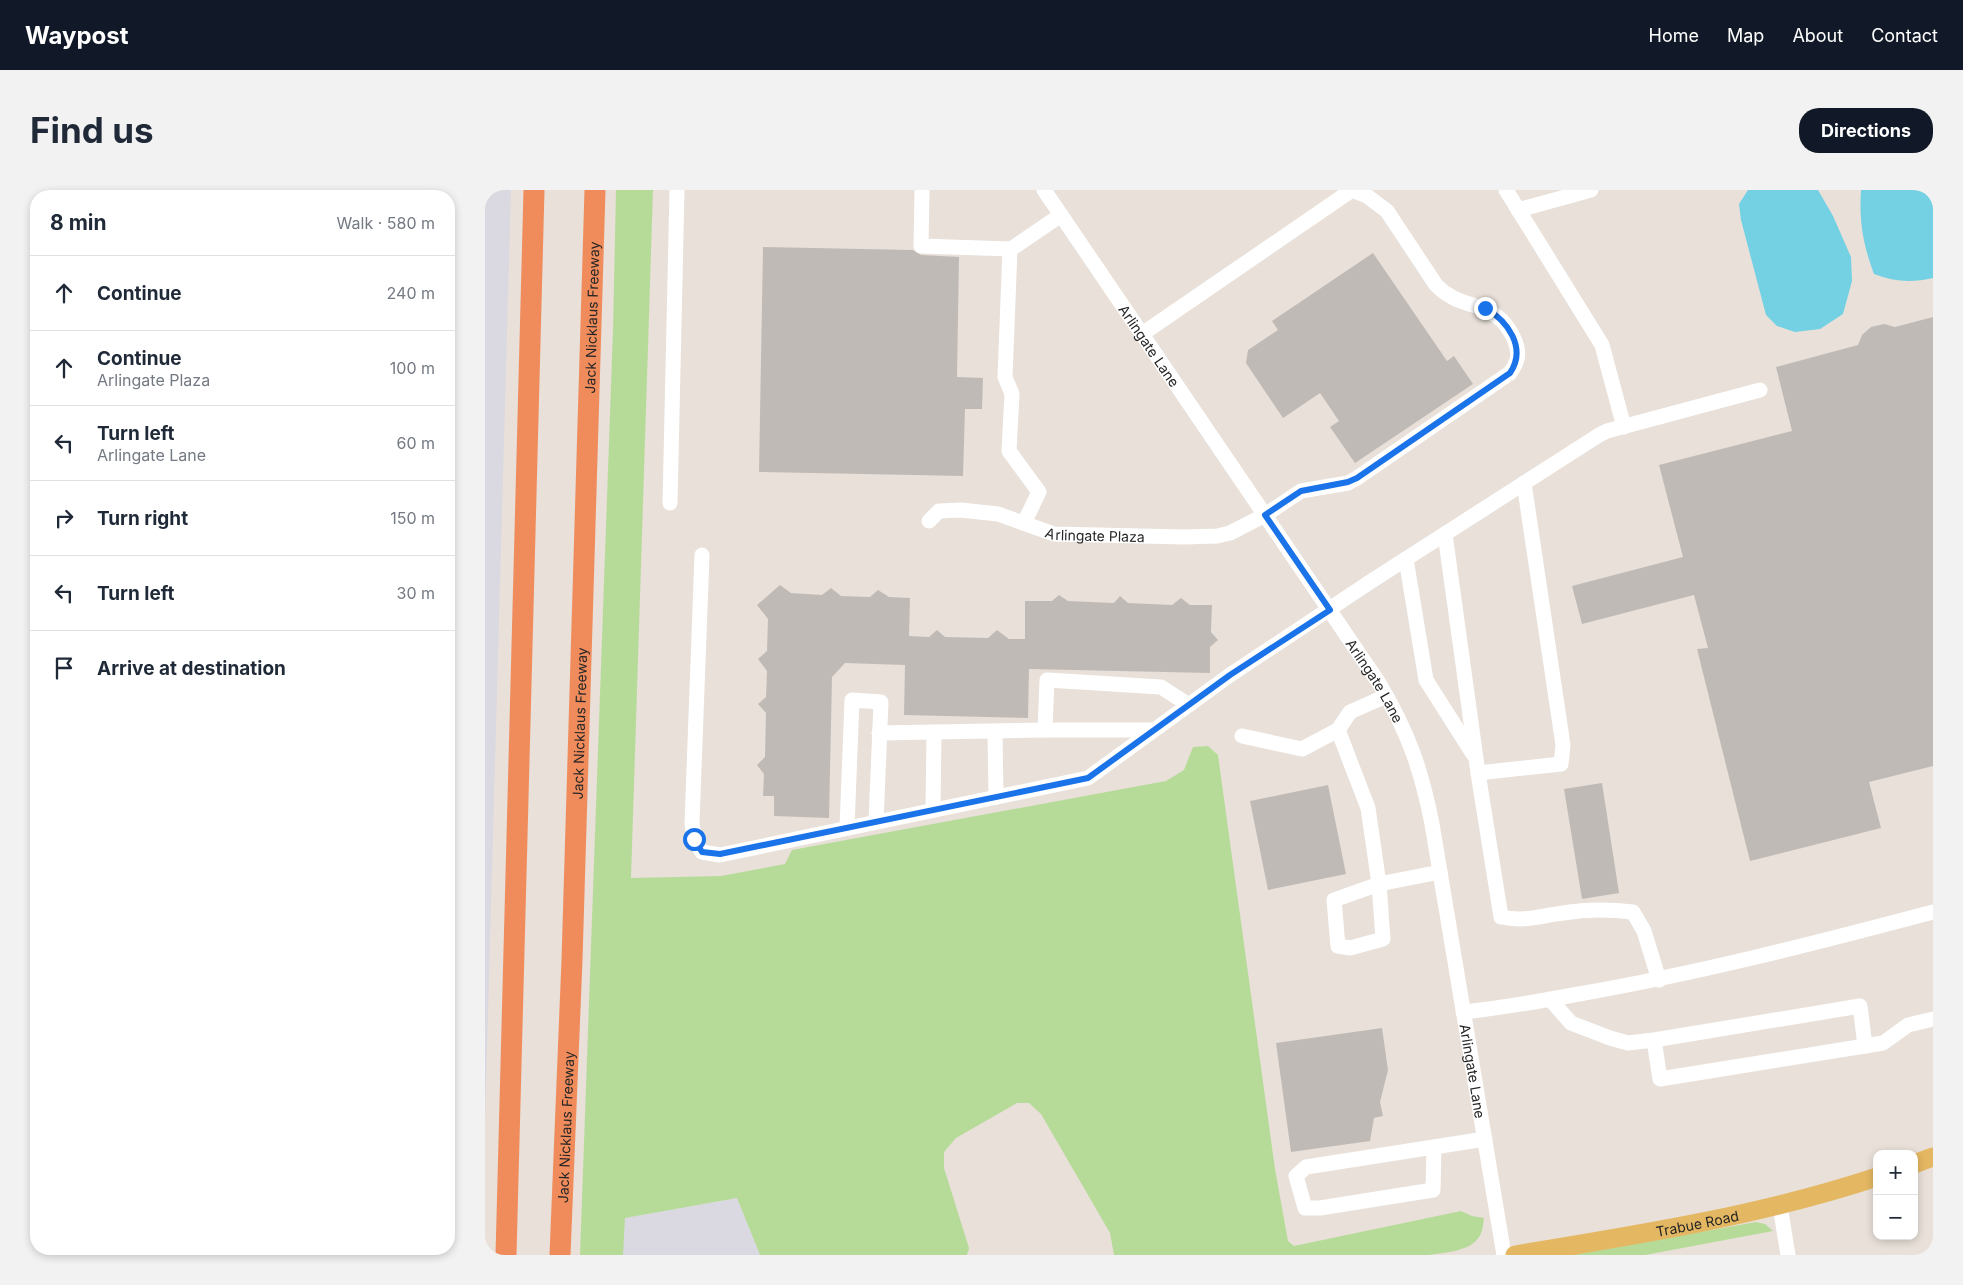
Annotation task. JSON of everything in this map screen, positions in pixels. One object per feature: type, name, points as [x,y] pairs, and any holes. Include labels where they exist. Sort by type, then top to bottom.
[{"type":"highway","points":[[506,1255],[534,190]]},
{"type":"highway","name":"Jack Nicklaus Freeway","points":[[560,1255],[572,960],[595,190]]},
{"type":"main road","points":[[1918,1163],[1933,1157]]},
{"type":"main road","name":"Trabue Road","points":[[1515,1255],[1696,1224],[1780,1206],[1873,1179]]},
{"type":"street","points":[[670,504],[677,190]]},
{"type":"street","points":[[922,190],[921,246],[1010,249],[1061,215]]},
{"type":"street","name":"Arlingate Lane","points":[[1044,190],[1330,610],[1401,722],[1422,777],[1440,872],[1504,1255]]},
{"type":"street","points":[[1142,334],[1352,190]]},
{"type":"street","name":"Arlingate Plaza","points":[[929,521],[939,511],[961,510],[998,514],[1054,534],[1200,537],[1230,533],[1265,515],[1301,491],[1348,482],[1357,478],[1510,373],[1516,365],[1518,357],[1517,348],[1505,324],[1494,313],[1485,308],[1453,298],[1442,292],[1387,211],[1372,198],[1352,190]]},
{"type":"street","points":[[1506,190],[1602,345],[1624,427]]},
{"type":"street","points":[[1518,210],[1558,194],[1591,190]]},
{"type":"street","points":[[1010,249],[1005,377],[1012,394],[1009,451],[1039,492],[1024,523]]},
{"type":"street","points":[[702,555],[692,814],[694,839],[702,852],[720,854],[1088,778],[1230,675],[1599,435],[1760,390]]},
{"type":"street","points":[[1478,773],[1561,764],[1563,745],[1524,483]]},
{"type":"street","points":[[1445,534],[1475,757],[1501,917],[1517,920],[1564,912],[1593,910],[1633,912],[1644,931],[1659,980]]},
{"type":"street","points":[[1406,559],[1426,680],[1475,757]]},
{"type":"street","points":[[1045,730],[1047,680],[1161,687],[1189,705]]},
{"type":"street","points":[[1242,736],[1302,749],[1338,730],[1350,712],[1386,696]]},
{"type":"street","points":[[847,828],[852,700],[881,702],[876,822]]},
{"type":"street","points":[[879,734],[1045,730],[1153,730]]},
{"type":"street","points":[[1338,730],[1368,808],[1379,884],[1383,939],[1350,948],[1338,946],[1334,900],[1379,884],[1440,872]]},
{"type":"street","points":[[995,731],[996,797]]},
{"type":"street","points":[[933,810],[934,732]]},
{"type":"street","points":[[1463,1012],[1491,1009],[1659,980],[1828,940],[1933,912]]},
{"type":"street","points":[[1550,999],[1571,1022],[1610,1038],[1628,1043],[1860,1006],[1865,1046]]},
{"type":"street","points":[[1654,1040],[1660,1079],[1883,1043],[1908,1025],[1933,1019]]},
{"type":"street","points":[[1434,1147],[1433,1190],[1320,1208],[1305,1208],[1296,1176],[1306,1167],[1485,1138]]},
{"type":"street","points":[[1780,1206],[1788,1255]]},
{"type":"shaded area","points":[[485,190],[511,190],[485,1121]]},
{"type":"shaded area","points":[[737,1198],[760,1255],[623,1255],[624,1218]]},
{"type":"green space","points":[[616,190],[653,190],[631,878],[721,876],[785,864],[792,850],[1166,781],[1184,770],[1193,747],[1208,746],[1218,755],[1275,1169],[1288,1241],[1294,1246],[1461,1211],[1472,1216],[1484,1218],[1481,1233],[1472,1244],[1466,1248],[1451,1252],[1429,1255],[1114,1255],[1110,1233],[1041,1114],[1029,1103],[1017,1103],[956,1138],[944,1152],[944,1168],[969,1248],[967,1255],[760,1255],[737,1198],[625,1218],[623,1255],[580,1255],[613,330]]},
{"type":"green space","points":[[1756,1222],[1765,1224],[1773,1231],[1645,1255],[1572,1255]]},
{"type":"water","points":[[1748,190],[1818,190],[1833,216],[1851,257],[1852,281],[1843,314],[1820,329],[1795,332],[1777,326],[1766,315],[1741,220],[1739,204]]},
{"type":"water","points":[[1861,190],[1933,190],[1933,278],[1903,281],[1874,274],[1863,233]]},
{"type":"building","points":[[763,247],[913,250],[921,255],[959,257],[957,377],[983,378],[982,409],[965,409],[963,476],[759,472]]},
{"type":"building","points":[[1373,253],[1447,361],[1454,356],[1473,384],[1355,463],[1330,427],[1339,421],[1320,393],[1283,418],[1246,363],[1248,350],[1278,330],[1272,321]]},
{"type":"building","points":[[1933,317],[1933,766],[1869,782],[1881,828],[1750,861],[1697,649],[1708,648],[1694,595],[1582,624],[1572,586],[1683,557],[1659,465],[1792,431],[1776,367],[1858,345],[1862,335],[1871,327],[1884,324],[1895,327]]},
{"type":"building","points":[[780,585],[791,593],[822,595],[831,588],[841,596],[870,597],[878,590],[889,597],[910,598],[909,636],[929,637],[937,630],[945,637],[988,638],[997,630],[1009,639],[1025,639],[1025,601],[1052,601],[1059,595],[1068,601],[1114,603],[1120,596],[1128,603],[1172,605],[1181,598],[1190,605],[1212,605],[1211,632],[1218,640],[1210,647],[1210,673],[1029,669],[1028,718],[904,715],[905,665],[845,663],[832,677],[829,818],[774,816],[774,796],[763,796],[764,774],[757,765],[765,757],[766,713],[758,704],[766,697],[767,671],[758,659],[767,651],[768,619],[757,605]]},
{"type":"building","points":[[1602,783],[1619,893],[1582,899],[1564,789]]},
{"type":"building","points":[[1328,785],[1346,874],[1268,890],[1250,801]]},
{"type":"building","points":[[1382,1028],[1388,1070],[1380,1102],[1383,1116],[1374,1118],[1370,1141],[1291,1152],[1276,1043]]},
{"type":"route","points":[[694,839],[702,852],[720,854],[1088,778],[1230,675],[1330,610],[1304,575],[1265,515],[1301,491],[1339,485],[1357,478],[1510,373],[1516,365],[1518,357],[1517,348],[1505,324],[1494,313],[1485,308]]}]
